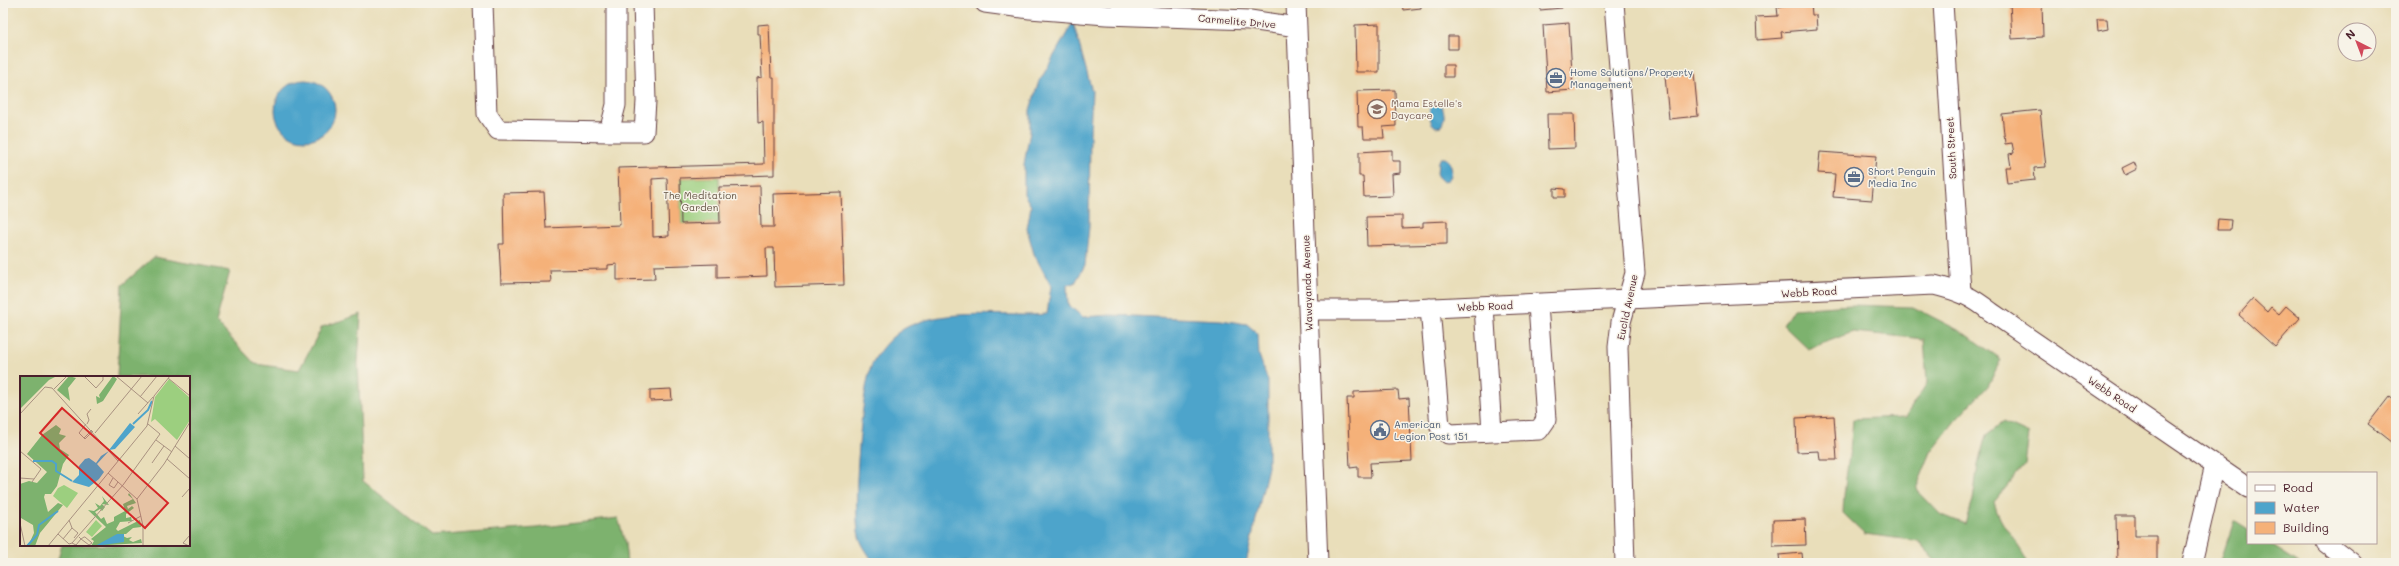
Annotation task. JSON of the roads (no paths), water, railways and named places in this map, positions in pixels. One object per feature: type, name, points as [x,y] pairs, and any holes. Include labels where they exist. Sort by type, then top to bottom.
[{"type":"street","points":[[483,3],[487,114],[498,130],[644,132],[646,101],[643,3]]},
{"type":"street","points":[[609,132],[616,105],[616,3]]},
{"type":"street","name":"Carmelite Drive","points":[[985,3],[1030,9],[1106,15],[1250,20],[1297,27]]},
{"type":"street","name":"Wawayanda Avenue","points":[[1296,3],[1318,563]]},
{"type":"street","name":"Euclid Avenue","points":[[1614,3],[1635,273],[1629,301],[1621,322],[1618,347],[1625,563]]},
{"type":"street","name":"South Street","points":[[1943,3],[1961,292]]},
{"type":"street","name":"Webb Road","points":[[1308,310],[1430,308],[1629,301],[1934,285],[1961,292],[1975,299],[1991,312],[2247,487]]},
{"type":"street","points":[[1430,308],[1440,427],[1449,434],[1539,430],[1546,420],[1538,304]]},
{"type":"street","points":[[1484,306],[1492,432]]},
{"type":"street","points":[[2192,563],[2215,465]]},
{"type":"street","points":[[2327,544],[2352,563]]},
{"type":"water","points":[[1073,22],[1092,91],[1089,227],[1085,265],[1075,283],[1067,285],[1068,305],[1083,317],[1111,315],[1221,320],[1247,324],[1258,334],[1259,355],[1268,381],[1268,467],[1246,563],[874,563],[863,546],[859,536],[857,522],[857,476],[861,420],[865,395],[873,362],[879,351],[888,341],[903,329],[925,320],[977,314],[1047,314],[1051,286],[1034,254],[1027,229],[1031,206],[1024,194],[1024,164],[1030,132],[1030,110],[1038,84]]},
{"type":"water","points":[[299,80],[311,80],[327,88],[333,98],[335,110],[333,122],[327,132],[311,140],[299,140],[283,132],[275,116],[275,104],[283,88]]},
{"type":"water","points":[[1438,103],[1442,107],[1444,120],[1441,126],[1436,127],[1431,121],[1430,107]]},
{"type":"water","points":[[1441,158],[1448,160],[1452,169],[1449,179],[1443,182],[1437,176],[1438,161]]},
{"type":"place","name":"Home Solutions/Property Management","points":[[1556,78]]},
{"type":"place","name":"Mama Estelle's Daycare","points":[[1377,109]]},
{"type":"place","name":"Short Penguin Media Inc","points":[[1854,177]]},
{"type":"place","name":"American Legion Post 151","points":[[1380,430]]},
{"type":"park label","name":"The Meditation Garden","points":[[700,200]]}]
